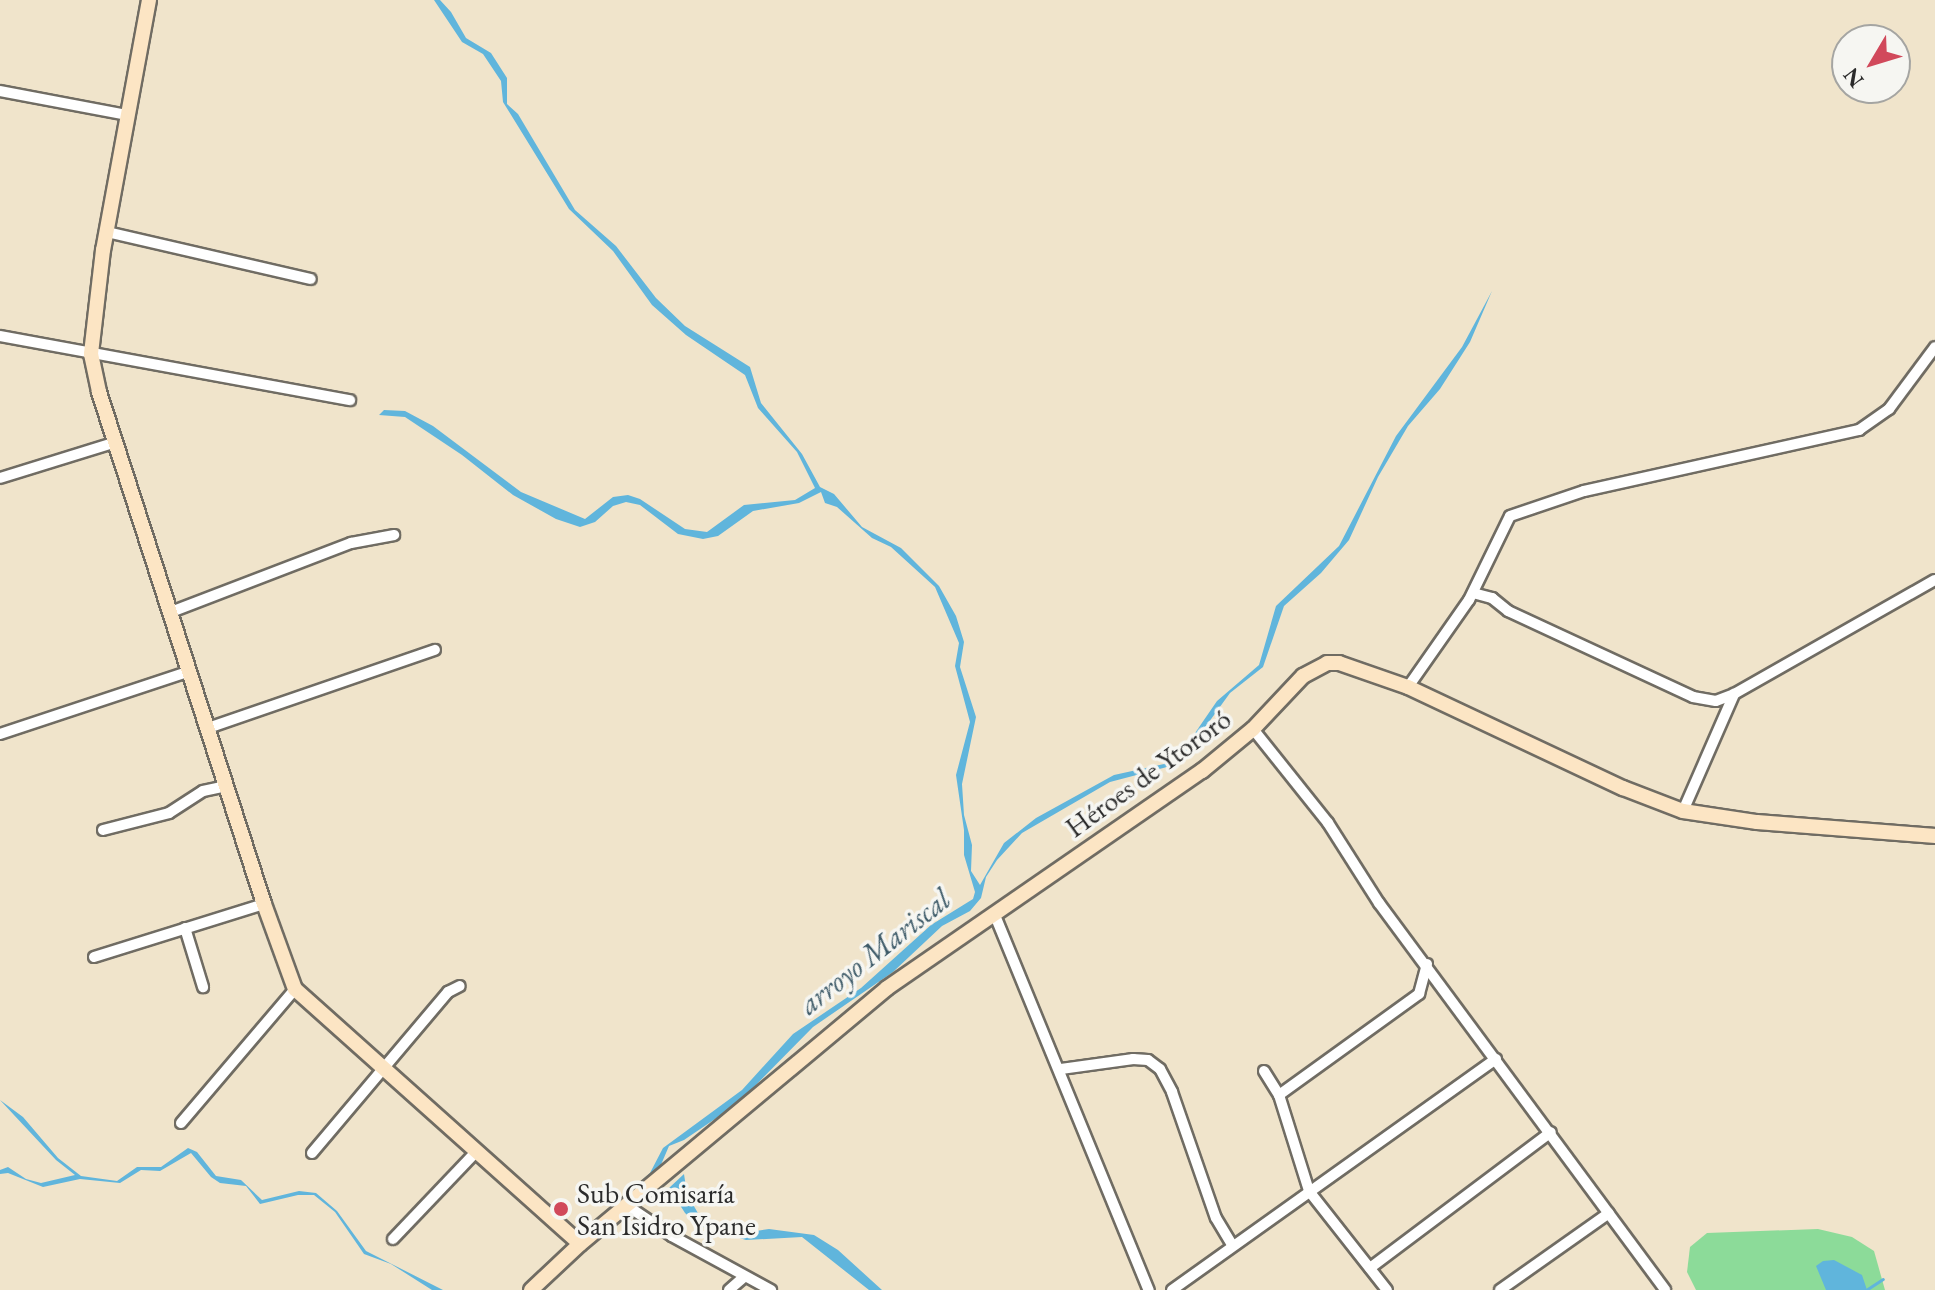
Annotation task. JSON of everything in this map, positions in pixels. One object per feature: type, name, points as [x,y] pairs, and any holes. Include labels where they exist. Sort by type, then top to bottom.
[{"type":"main road","points":[[149,0],[107,232],[91,354],[99,392],[264,904],[295,989],[580,1244]]},
{"type":"main road","name":"Héroes de Ytororó","points":[[531,1290],[580,1244],[629,1207],[887,988],[1202,771],[1253,729],[1292,686],[1327,663],[1339,663],[1408,687],[1623,788],[1683,811],[1757,822],[1935,836]]},
{"type":"street","points":[[0,91],[127,115]]},
{"type":"street","points":[[107,232],[311,279]]},
{"type":"street","points":[[0,336],[350,400]]},
{"type":"street","points":[[1408,687],[1473,593],[1510,516],[1584,491],[1859,430],[1889,409],[1934,350]]},
{"type":"street","points":[[0,478],[116,442]]},
{"type":"street","points":[[171,612],[351,543],[394,535]]},
{"type":"street","points":[[1473,593],[1492,598],[1508,611],[1693,697],[1716,701],[1734,694],[1935,580]]},
{"type":"street","points":[[208,728],[435,650]]},
{"type":"street","points":[[0,734],[188,672]]},
{"type":"street","points":[[1683,811],[1734,694]]},
{"type":"street","points":[[1253,729],[1328,823],[1379,903],[1551,1132],[1663,1289]]},
{"type":"street","points":[[103,830],[169,813],[203,791],[226,786]]},
{"type":"street","points":[[94,957],[264,904]]},
{"type":"street","points":[[994,913],[1061,1069],[1149,1290]]},
{"type":"street","points":[[185,928],[203,987]]},
{"type":"street","points":[[1279,1095],[1419,994],[1427,964]]},
{"type":"street","points":[[312,1153],[448,992],[460,986]]},
{"type":"street","points":[[181,1123],[295,989]]},
{"type":"street","points":[[1061,1069],[1133,1059],[1148,1060],[1160,1069],[1172,1092],[1216,1218],[1232,1245]]},
{"type":"street","points":[[1172,1290],[1496,1059]]},
{"type":"street","points":[[1264,1071],[1279,1095],[1309,1191],[1387,1290]]},
{"type":"street","points":[[1370,1268],[1551,1132]]},
{"type":"street","points":[[393,1239],[475,1153]]},
{"type":"street","points":[[629,1207],[744,1277],[771,1290]]},
{"type":"street","points":[[1500,1290],[1609,1213]]},
{"type":"street","points":[[729,1290],[744,1277]]},
{"type":"green space","points":[[1818,1229],[1852,1237],[1874,1251],[1885,1290],[1696,1290],[1687,1272],[1690,1247],[1707,1233]]},
{"type":"water","points":[[434,0],[440,0],[451,12],[466,38],[491,53],[507,78],[507,104],[518,114],[575,210],[616,246],[656,298],[685,326],[750,367],[761,403],[802,454],[820,487],[834,494],[862,527],[901,548],[939,586],[956,616],[964,642],[960,667],[976,717],[962,784],[964,815],[972,845],[971,871],[980,885],[1004,843],[1036,818],[1114,775],[1164,764],[1182,752],[1217,701],[1259,665],[1276,606],[1339,546],[1396,436],[1462,347],[1492,291],[1470,342],[1440,389],[1408,426],[1378,477],[1349,540],[1321,573],[1284,606],[1263,667],[1230,693],[1185,755],[1167,767],[1110,782],[1022,833],[997,860],[986,877],[981,898],[970,911],[942,926],[893,972],[813,1027],[737,1104],[684,1140],[669,1146],[657,1174],[589,1227],[650,1173],[663,1148],[742,1090],[793,1034],[861,988],[931,925],[973,899],[975,892],[964,855],[964,830],[956,775],[970,722],[955,666],[959,643],[935,587],[891,547],[872,538],[837,507],[825,503],[821,492],[799,503],[753,511],[718,536],[703,539],[678,534],[640,505],[626,502],[613,506],[595,522],[580,527],[556,519],[513,495],[462,455],[405,417],[379,415],[384,410],[405,411],[433,426],[521,492],[585,519],[613,497],[628,495],[640,499],[685,529],[707,532],[744,505],[795,500],[815,488],[797,452],[758,408],[745,375],[686,335],[652,305],[613,251],[569,209],[503,102],[501,81],[483,54],[462,42]]},
{"type":"water","points":[[0,1100],[23,1117],[58,1158],[81,1176],[117,1181],[137,1167],[161,1167],[188,1148],[197,1152],[216,1176],[241,1180],[262,1200],[299,1191],[316,1193],[337,1211],[366,1251],[443,1290],[432,1290],[391,1264],[364,1254],[335,1212],[314,1195],[298,1195],[260,1204],[246,1186],[220,1183],[211,1177],[191,1153],[160,1171],[141,1170],[120,1183],[80,1179],[43,1187],[8,1173],[0,1174],[0,1170],[8,1167],[26,1179],[41,1183],[75,1175],[56,1160]]},
{"type":"water","points":[[684,1174],[687,1194],[699,1215],[744,1233],[769,1229],[814,1235],[838,1250],[882,1290],[869,1290],[802,1237],[746,1240],[700,1226],[685,1213],[669,1188]]},
{"type":"water","points":[[1834,1260],[1862,1275],[1867,1290],[1826,1290],[1816,1266],[1823,1261]]},
{"type":"waterway","points":[[1866,1290],[1883,1279]]},
{"type":"place","name":"Sub Comisaría San Isidro Ypane","points":[[561,1209]]},
{"type":"water label","name":"arroyo Mariscal","points":[[875,952]]}]
